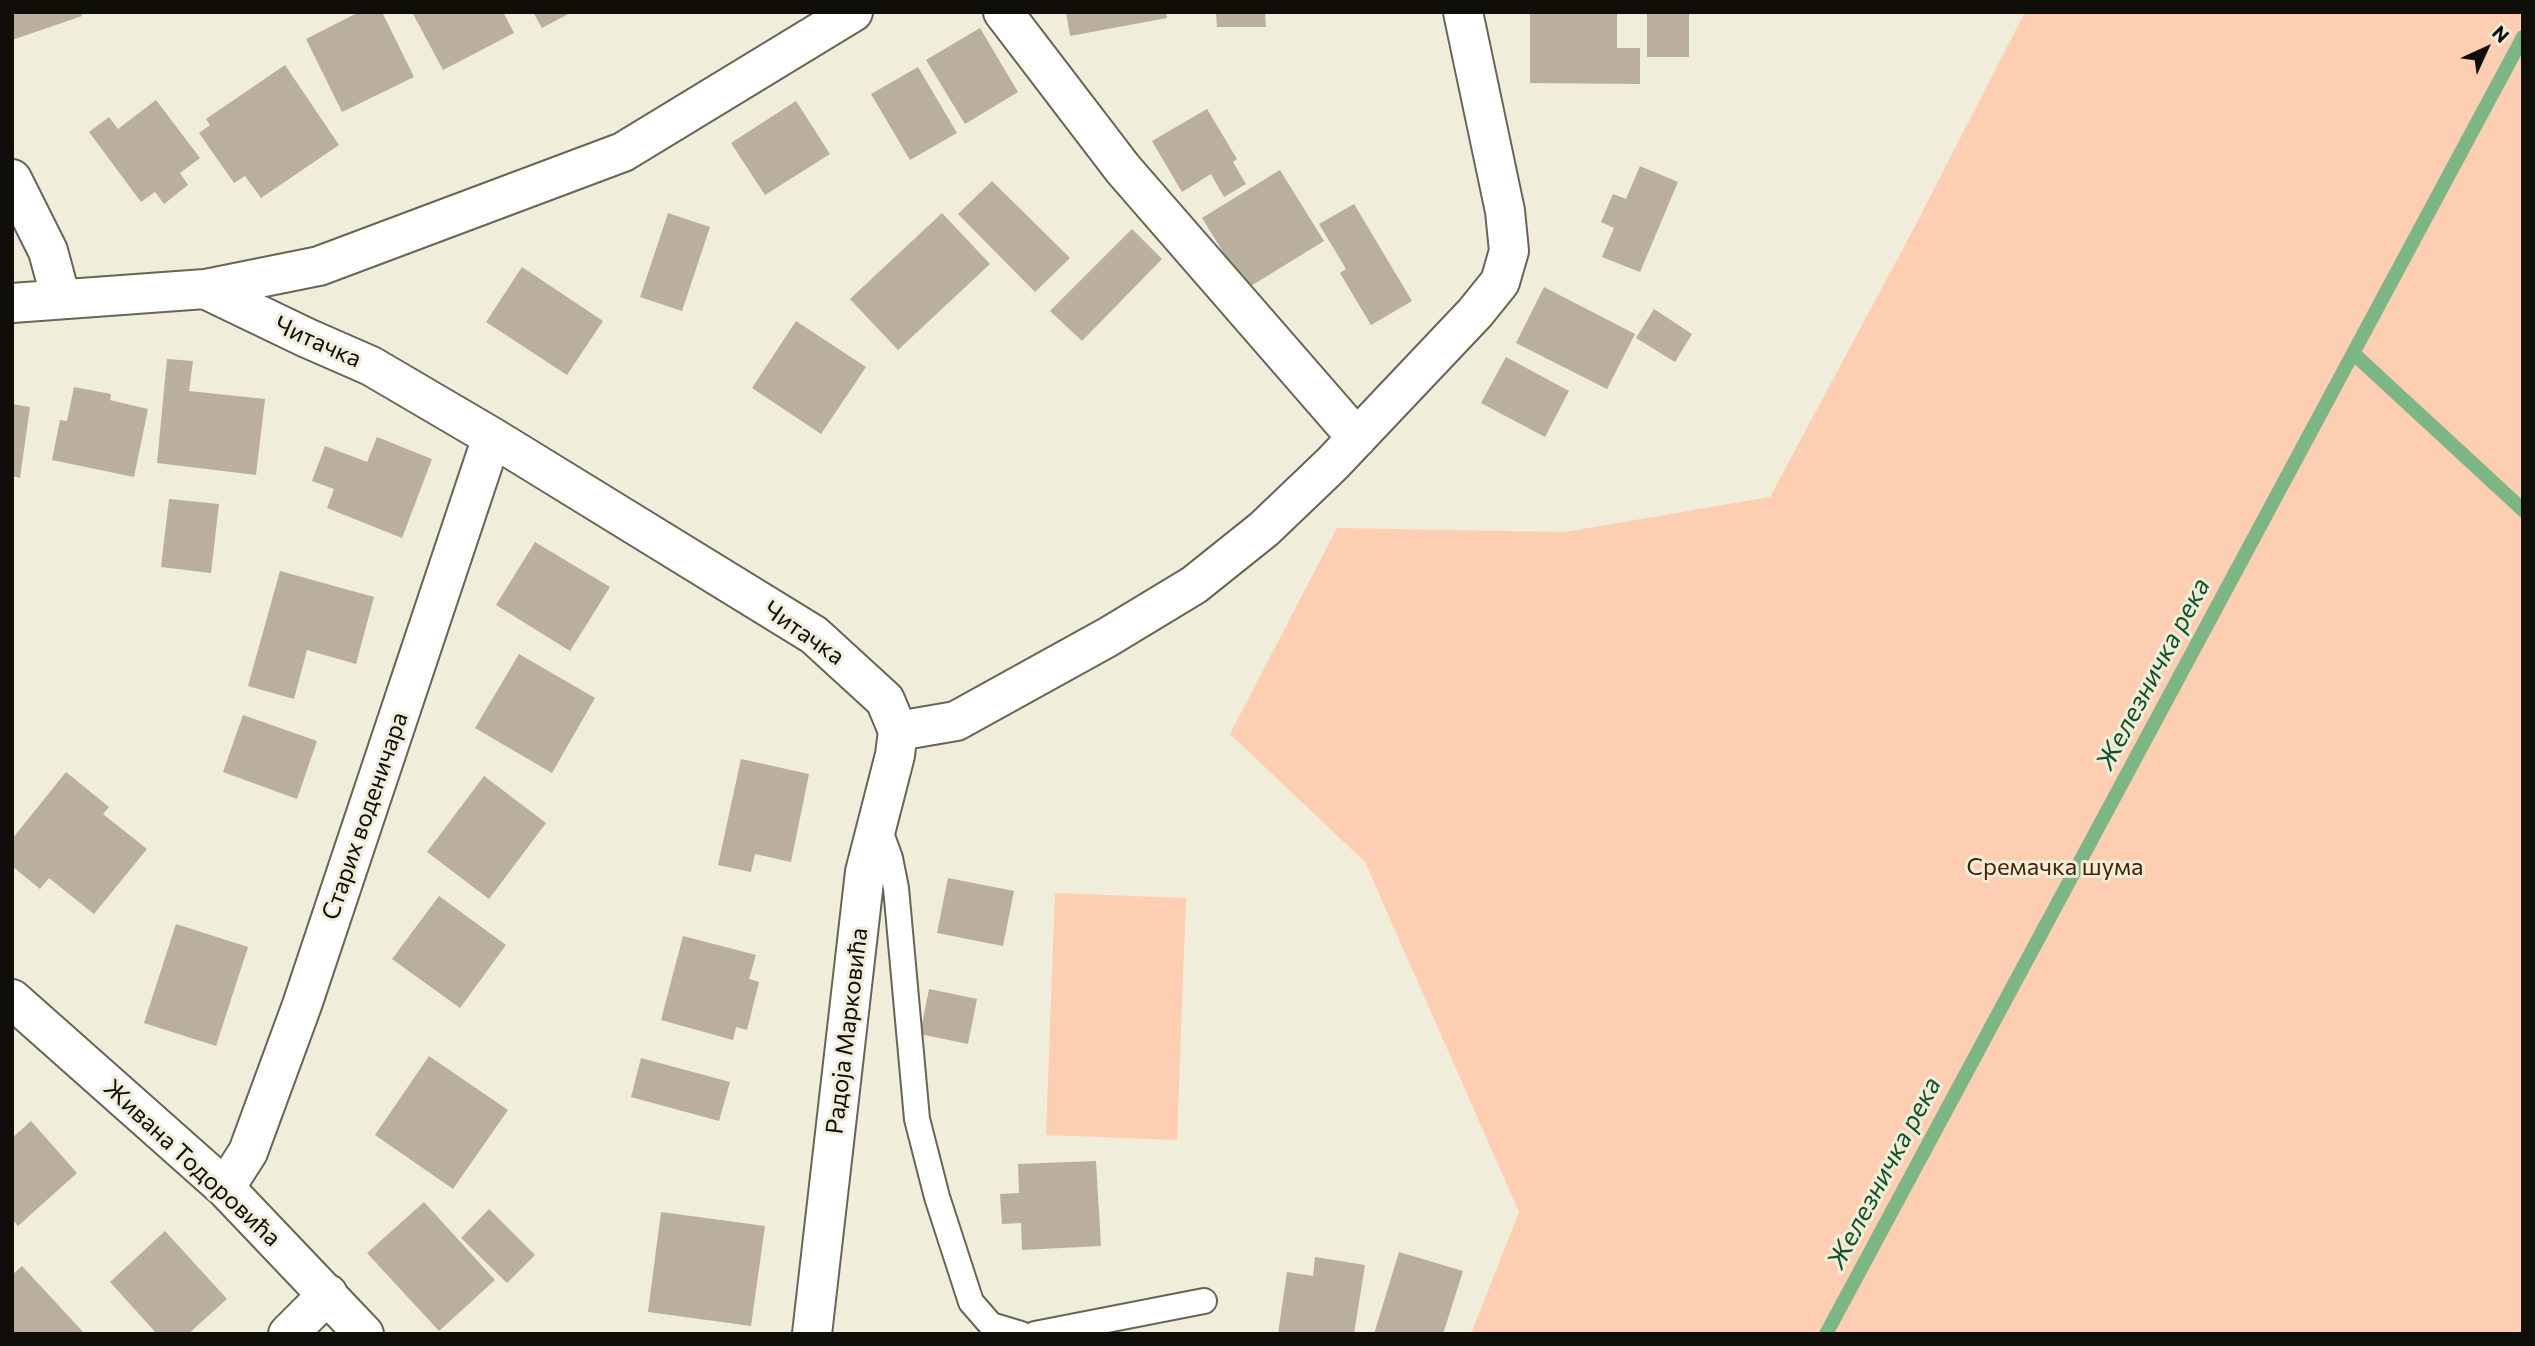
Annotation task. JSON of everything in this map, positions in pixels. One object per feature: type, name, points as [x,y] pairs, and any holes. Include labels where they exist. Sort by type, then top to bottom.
[{"type":"street","name":"Читачка","points":[[12,303],[205,289],[319,266],[623,152],[853,12]]},
{"type":"street","points":[[1003,12],[1122,169],[1357,438]]},
{"type":"street","points":[[898,731],[956,721],[1108,637],[1194,585],[1264,529],[1357,438],[1475,313],[1500,282],[1508,251],[1505,211],[1463,12]]},
{"type":"street","points":[[12,179],[48,251],[61,299]]},
{"type":"street","name":"Читачка","points":[[205,289],[371,366],[492,437],[814,635],[885,700],[898,731]]},
{"type":"street","name":"Старих воденичара","points":[[225,1188],[248,1152],[302,1005],[492,437]]},
{"type":"street","name":"Радоја Марковића","points":[[812,1334],[865,872],[895,755],[898,731]]},
{"type":"street","name":"Живана Тодоровића","points":[[12,999],[225,1188],[364,1334]]},
{"type":"street","points":[[288,1334],[328,1294]]},
{"type":"lane","points":[[877,821],[890,858],[896,888],[917,1119],[937,1197],[971,1302],[990,1325],[1021,1334]]},
{"type":"lane","points":[[1035,1334],[1204,1301]]},
{"type":"green space","name":"Сремачка шума","points":[[2025,12],[2523,12],[2523,1334],[1471,1334],[1519,1212],[1365,862],[1230,734],[1337,528],[1565,532],[1770,497],[1914,228]]},
{"type":"green space","points":[[1055,893],[1186,898],[1177,1140],[1046,1135]]},
{"type":"building","points":[[12,12],[81,12],[82,16],[12,40]]},
{"type":"building","points":[[359,12],[382,12],[414,77],[342,112],[306,39]]},
{"type":"building","points":[[412,12],[503,12],[514,33],[443,70]]},
{"type":"building","points":[[533,12],[572,12],[542,28]]},
{"type":"building","points":[[1066,12],[1166,12],[1167,18],[1070,36]]},
{"type":"building","points":[[1216,12],[1265,12],[1266,27],[1217,27]]},
{"type":"building","points":[[1530,12],[1617,12],[1617,48],[1640,48],[1640,84],[1530,83]]},
{"type":"building","points":[[1647,12],[1689,12],[1689,57],[1647,57]]},
{"type":"building","points":[[980,28],[1018,92],[965,124],[926,60]]},
{"type":"building","points":[[285,65],[339,145],[261,198],[245,176],[234,183],[199,133],[210,125],[206,119]]},
{"type":"building","points":[[918,67],[957,133],[910,160],[871,94]]},
{"type":"building","points":[[156,100],[200,158],[180,173],[188,185],[164,204],[155,192],[141,202],[89,132],[109,117],[118,129]]},
{"type":"building","points":[[796,101],[830,154],[765,195],[731,143]]},
{"type":"building","points":[[1207,109],[1237,159],[1233,162],[1246,184],[1224,197],[1211,174],[1182,192],[1152,141]]},
{"type":"building","points":[[1640,166],[1678,182],[1640,272],[1602,257],[1614,228],[1601,222],[1613,194],[1626,199]]},
{"type":"building","points":[[1280,170],[1324,241],[1246,289],[1202,218]]},
{"type":"building","points":[[992,181],[1070,258],[1035,292],[958,214]]},
{"type":"building","points":[[1354,204],[1412,301],[1371,325],[1340,273],[1346,269],[1319,224]]},
{"type":"building","points":[[668,213],[710,227],[682,311],[640,297]]},
{"type":"building","points":[[942,213],[990,264],[898,350],[850,299]]},
{"type":"building","points":[[1132,229],[1162,259],[1082,341],[1050,311]]},
{"type":"building","points":[[522,267],[603,321],[567,375],[486,322]]},
{"type":"building","points":[[1544,287],[1635,334],[1607,389],[1516,343]]},
{"type":"building","points":[[1654,309],[1692,334],[1675,362],[1636,338]]},
{"type":"building","points":[[796,321],[866,367],[821,434],[752,388]]},
{"type":"building","points":[[1506,357],[1569,391],[1545,437],[1481,403]]},
{"type":"building","points":[[167,359],[193,361],[189,391],[265,399],[256,475],[157,463]]},
{"type":"building","points":[[74,387],[111,394],[110,400],[148,409],[134,477],[52,460],[60,420],[67,421]]},
{"type":"building","points":[[12,404],[30,407],[20,478],[12,476]]},
{"type":"building","points":[[377,437],[432,459],[402,538],[327,508],[334,489],[312,481],[325,446],[367,462]]},
{"type":"building","points":[[169,499],[219,504],[211,573],[161,567]]},
{"type":"building","points":[[535,542],[610,587],[570,651],[496,605]]},
{"type":"building","points":[[280,571],[374,597],[356,664],[307,650],[294,699],[248,686]]},
{"type":"building","points":[[519,654],[595,698],[552,773],[475,728]]},
{"type":"building","points":[[243,715],[317,741],[297,799],[223,772]]},
{"type":"building","points":[[741,759],[809,774],[791,862],[755,854],[751,872],[718,865]]},
{"type":"building","points":[[66,772],[109,807],[103,814],[147,849],[94,914],[49,878],[40,889],[12,866],[12,839]]},
{"type":"building","points":[[484,776],[546,823],[489,899],[427,852]]},
{"type":"building","points":[[948,878],[1014,891],[1003,946],[937,933]]},
{"type":"building","points":[[439,896],[506,945],[460,1008],[392,959]]},
{"type":"building","points":[[176,924],[248,947],[216,1046],[144,1023]]},
{"type":"building","points":[[683,936],[756,955],[749,979],[759,982],[747,1030],[736,1027],[733,1040],[661,1020]]},
{"type":"building","points":[[929,989],[977,999],[968,1044],[920,1034]]},
{"type":"building","points":[[429,1056],[508,1110],[453,1189],[375,1135]]},
{"type":"building","points":[[641,1058],[730,1082],[719,1121],[631,1097]]},
{"type":"building","points":[[31,1121],[77,1173],[18,1226],[12,1219],[12,1138]]},
{"type":"building","points":[[1096,1161],[1101,1246],[1022,1250],[1021,1223],[1002,1224],[1000,1194],[1019,1193],[1018,1164]]},
{"type":"building","points":[[424,1202],[495,1280],[439,1331],[367,1253]]},
{"type":"building","points":[[489,1209],[535,1255],[507,1283],[461,1238]]},
{"type":"building","points":[[661,1212],[765,1226],[751,1326],[648,1312]]},
{"type":"building","points":[[165,1231],[227,1299],[188,1334],[157,1334],[110,1282]]},
{"type":"building","points":[[1399,1252],[1463,1271],[1443,1334],[1374,1334]]},
{"type":"building","points":[[1315,1257],[1365,1265],[1354,1334],[1278,1334],[1287,1272],[1313,1276]]},
{"type":"building","points":[[22,1266],[85,1334],[12,1334],[12,1275]]},
{"type":"waterway","name":"Железничка река","points":[[1826,1334],[2523,37]]},
{"type":"waterway","points":[[2353,353],[2523,510]]}]
